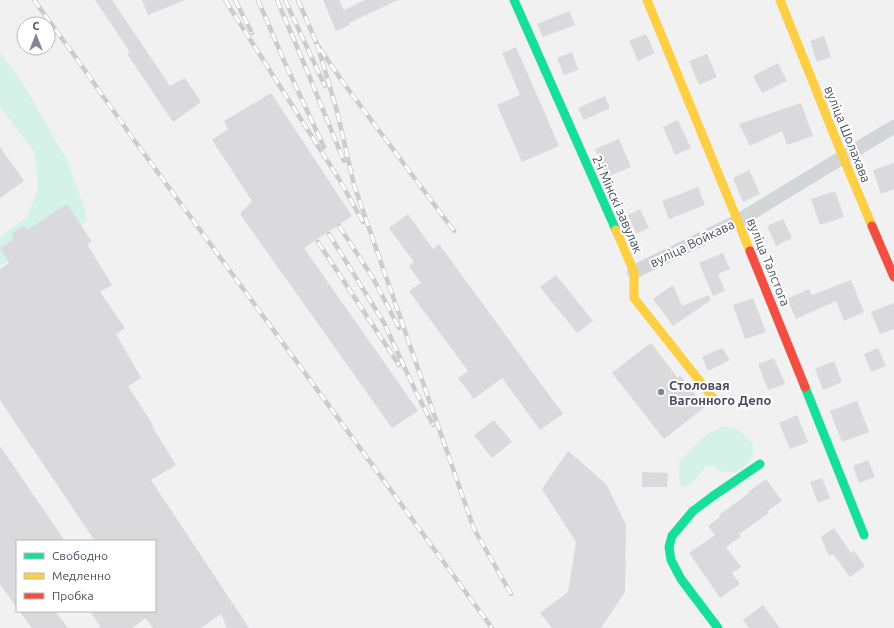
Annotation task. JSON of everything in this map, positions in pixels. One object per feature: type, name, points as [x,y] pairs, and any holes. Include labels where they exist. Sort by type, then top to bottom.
[{"type":"street","name":"2-і Мінскі завулак","points":[[514,0],[634,272],[634,298],[717,403]]},
{"type":"street","name":"вуліца Талстога","points":[[647,0],[738,221],[864,535]]},
{"type":"street","name":"вуліца Шолахава","points":[[780,0],[843,157],[894,276]]},
{"type":"street","name":"вуліца Войкава","points":[[634,272],[738,221],[894,127]]},
{"type":"street","points":[[718,628],[681,579],[671,560],[669,547],[672,536],[693,511],[760,464]]},
{"type":"green space","points":[[0,52],[24,85],[67,160],[83,204],[87,220],[79,229],[0,265],[0,237],[27,217],[38,189],[34,151],[0,107]]},
{"type":"green space","points":[[724,426],[738,429],[753,444],[753,455],[744,467],[735,472],[723,472],[712,465],[705,467],[698,477],[685,488],[680,484],[679,463],[694,446],[710,432]]},
{"type":"building","points":[[95,0],[112,0],[170,86],[185,78],[201,102],[173,122],[127,54],[130,52]]},
{"type":"building","points":[[142,0],[185,0],[148,15]]},
{"type":"building","points":[[323,0],[339,0],[344,10],[365,0],[398,0],[349,23],[350,25],[336,31]]},
{"type":"building","points":[[569,11],[575,25],[543,37],[537,24]]},
{"type":"building","points":[[646,34],[655,53],[638,61],[629,41]]},
{"type":"building","points":[[824,36],[831,57],[817,62],[810,41]]},
{"type":"building","points":[[516,47],[559,146],[522,162],[497,105],[520,95],[502,53]]},
{"type":"building","points":[[572,52],[578,70],[564,75],[557,58]]},
{"type":"building","points":[[707,54],[717,77],[699,85],[689,61]]},
{"type":"building","points":[[778,63],[787,81],[762,93],[753,76]]},
{"type":"building","points":[[271,93],[352,216],[304,248],[418,411],[392,428],[240,214],[252,201],[212,140],[228,129],[224,121]]},
{"type":"building","points":[[605,96],[610,108],[584,120],[578,108]]},
{"type":"building","points":[[801,103],[813,136],[787,145],[782,131],[750,146],[739,124]]},
{"type":"building","points":[[678,120],[691,148],[675,155],[663,127]]},
{"type":"building","points":[[619,139],[631,167],[607,177],[595,149]]},
{"type":"building","points":[[0,147],[24,181],[0,198]]},
{"type":"building","points":[[894,163],[894,189],[881,194],[873,170]]},
{"type":"building","points":[[749,170],[760,194],[743,202],[733,178]]},
{"type":"building","points":[[698,187],[705,205],[669,219],[662,201]]},
{"type":"building","points":[[835,191],[844,217],[820,225],[811,199]]},
{"type":"building","points":[[67,204],[92,242],[87,244],[112,285],[100,292],[125,328],[116,334],[141,378],[128,386],[176,465],[151,480],[249,628],[227,628],[221,614],[201,628],[153,628],[146,618],[132,628],[101,628],[91,612],[156,612],[156,540],[94,540],[0,400],[0,269],[9,263],[0,248],[14,239],[11,234],[24,226],[27,230]]},
{"type":"building","points":[[640,209],[649,228],[636,234],[628,215]]},
{"type":"building","points":[[408,214],[433,249],[439,244],[563,414],[540,430],[502,378],[474,399],[458,378],[468,371],[409,291],[421,283],[409,266],[414,262],[389,228]]},
{"type":"building","points":[[783,219],[792,238],[776,246],[767,226]]},
{"type":"building","points":[[723,253],[730,269],[718,274],[725,291],[713,296],[699,263]]},
{"type":"building","points":[[556,275],[593,321],[577,333],[540,287]]},
{"type":"building","points":[[851,280],[864,312],[844,321],[836,301],[796,319],[787,299],[809,289],[812,295]]},
{"type":"building","points":[[673,285],[682,306],[709,295],[711,300],[673,326],[653,299]]},
{"type":"building","points":[[753,298],[766,332],[745,339],[733,305]]},
{"type":"building","points":[[894,303],[894,329],[880,334],[871,312]]},
{"type":"building","name":"Столовая Вагонного Депо","points":[[651,343],[678,378],[680,375],[705,407],[664,439],[612,373]]},
{"type":"building","points":[[722,348],[730,360],[708,371],[702,357]]},
{"type":"building","points":[[878,348],[886,366],[871,372],[864,354]]},
{"type":"building","points":[[774,358],[785,384],[768,390],[758,364]]},
{"type":"building","points":[[834,361],[842,382],[823,390],[815,369]]},
{"type":"building","points":[[857,401],[869,432],[842,442],[830,411]]},
{"type":"building","points":[[797,415],[808,442],[790,449],[779,423]]},
{"type":"building","points":[[494,420],[512,442],[492,458],[474,435]]},
{"type":"building","points":[[0,446],[64,540],[16,540],[16,607],[0,584]]},
{"type":"building","points":[[568,451],[606,484],[626,525],[625,592],[601,628],[552,628],[540,613],[568,592],[576,542],[542,489]]},
{"type":"building","points":[[868,460],[875,477],[859,483],[853,466]]},
{"type":"building","points":[[642,472],[668,473],[667,487],[642,487]]},
{"type":"building","points":[[822,478],[830,498],[818,503],[810,482]]},
{"type":"building","points":[[766,479],[782,501],[767,511],[769,513],[739,534],[741,536],[726,547],[741,567],[732,573],[740,584],[720,598],[689,553],[715,535],[708,526],[720,517],[719,515]]},
{"type":"building","points":[[834,528],[851,553],[854,551],[865,566],[850,577],[833,554],[829,556],[821,537]]},
{"type":"building","points":[[763,605],[780,628],[749,628],[743,620]]},
{"type":"building","points":[[20,612],[56,612],[68,628],[32,628]]},
{"type":"railway","points":[[34,0],[134,140],[492,628]]},
{"type":"railway","points":[[225,0],[339,179],[363,222]]},
{"type":"railway","points":[[235,0],[252,33]]},
{"type":"railway","points":[[258,0],[324,147]]},
{"type":"railway","points":[[277,0],[344,161]]},
{"type":"railway","points":[[285,0],[325,86]]},
{"type":"railway","points":[[298,0],[317,44],[342,81],[454,231]]},
{"type":"railway","points":[[317,44],[337,111],[354,185],[474,529],[511,594]]},
{"type":"railway","points":[[339,226],[373,278],[399,328]]},
{"type":"railway","points":[[329,234],[384,323],[433,425]]},
{"type":"railway","points":[[318,242],[399,365]]},
{"type":"traffic: fast","points":[[514,0],[616,230]]},
{"type":"traffic: fast","points":[[805,387],[864,535]]},
{"type":"traffic: fast","points":[[718,628],[681,579],[671,560],[669,547],[672,536],[693,511],[760,464]]},
{"type":"traffic: slow","points":[[647,0],[750,251]]},
{"type":"traffic: slow","points":[[780,0],[872,226]]},
{"type":"traffic: slow","points":[[616,230],[634,272],[634,298],[717,403]]},
{"type":"traffic: jam","points":[[872,226],[894,277]]},
{"type":"traffic: jam","points":[[750,251],[805,387]]},
{"type":"place","name":"Столовая Вагонного Депо","points":[[661,392]]}]
